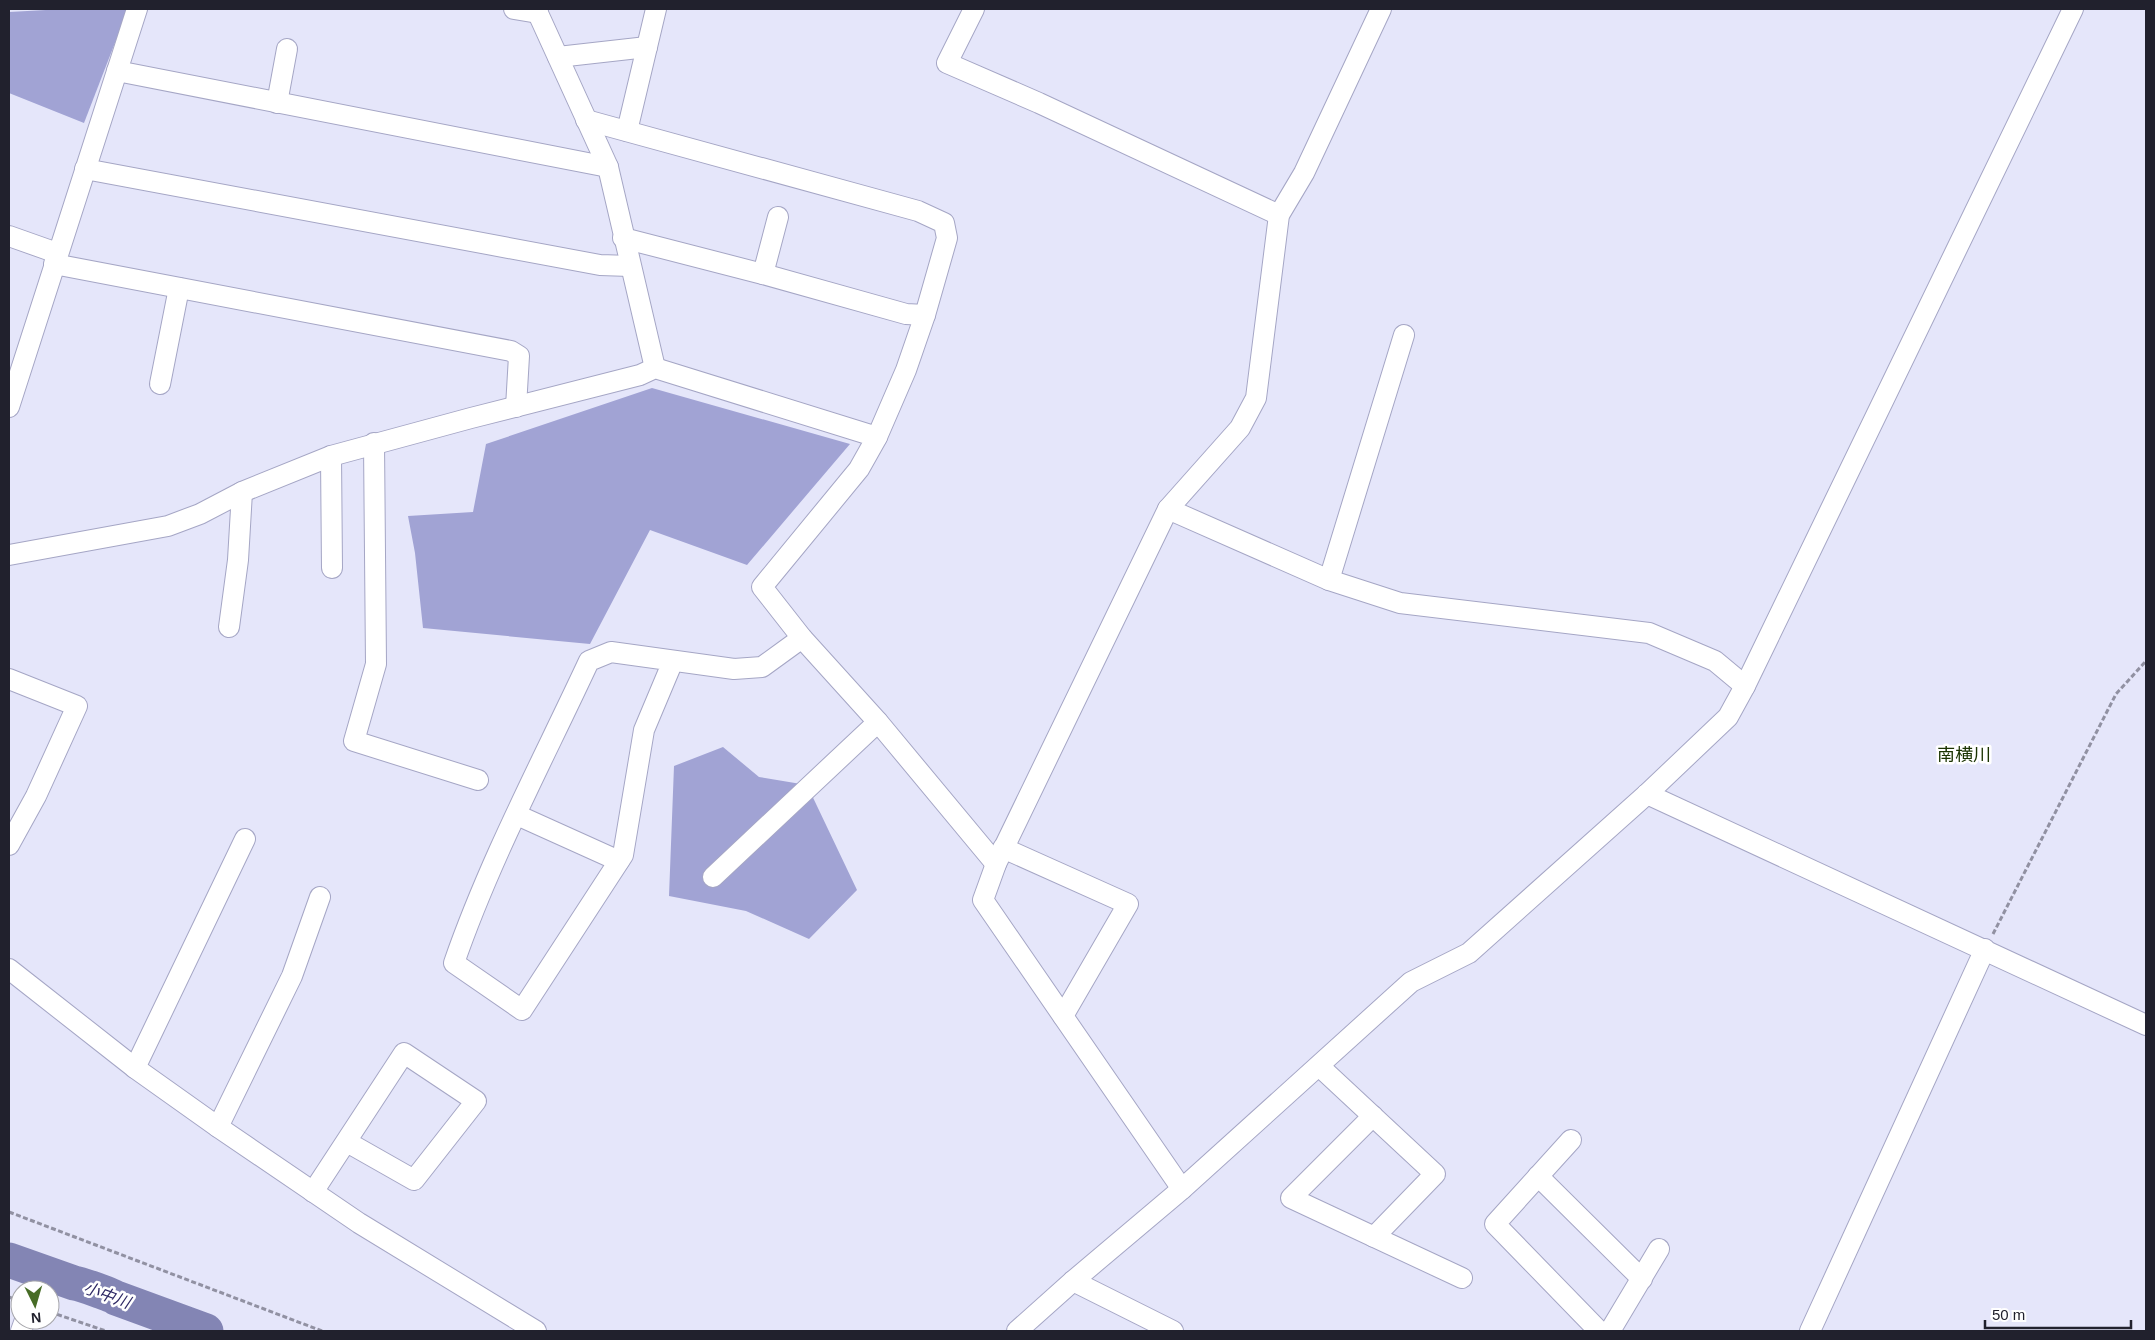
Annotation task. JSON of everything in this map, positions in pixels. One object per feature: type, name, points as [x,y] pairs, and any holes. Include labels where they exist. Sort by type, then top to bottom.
[{"type":"street","points":[[9,407],[137,9]]},
{"type":"street","points":[[514,9],[537,11],[608,167],[623,238],[655,368]]},
{"type":"street","points":[[627,131],[656,9]]},
{"type":"street","points":[[974,9],[946,63],[1039,103],[1279,216]]},
{"type":"street","points":[[1182,1190],[983,900],[999,856],[1168,510],[1240,428],[1256,398],[1279,216],[1304,173],[1381,9]]},
{"type":"street","points":[[1018,1331],[1182,1190],[1411,982],[1469,953],[1647,794],[1728,716],[1745,686],[2073,9]]},
{"type":"street","points":[[558,57],[647,47]]},
{"type":"street","points":[[277,103],[286,49]]},
{"type":"street","points":[[117,71],[608,167]]},
{"type":"street","points":[[586,120],[918,211],[944,222],[948,238],[925,315],[906,370],[877,437],[859,469],[762,587],[802,638],[999,856],[1128,904],[1063,1016]]},
{"type":"street","points":[[85,168],[600,265],[630,266]]},
{"type":"street","points":[[763,274],[778,217]]},
{"type":"street","points":[[9,236],[56,259],[178,288],[511,351],[519,356],[516,406]]},
{"type":"street","points":[[623,238],[763,274],[906,314],[925,315]]},
{"type":"street","points":[[160,384],[178,288]]},
{"type":"street","points":[[1329,580],[1404,335]]},
{"type":"street","points":[[9,555],[168,526],[200,514],[242,492],[331,456],[374,443],[640,375],[655,368],[877,437]]},
{"type":"street","points":[[374,443],[376,664],[354,741],[478,780]]},
{"type":"street","points":[[331,456],[332,568]]},
{"type":"street","points":[[228,627],[238,560],[242,492]]},
{"type":"street","points":[[1168,510],[1329,580],[1400,603],[1649,632],[1715,661],[1745,686]]},
{"type":"street","points":[[673,661],[644,730],[623,855],[522,1010],[454,963],[467,925],[589,661],[611,652],[734,669],[762,667],[802,638]]},
{"type":"street","points":[[9,679],[77,706],[36,796],[9,845]]},
{"type":"street","points":[[713,877],[878,722]]},
{"type":"street","points":[[1647,794],[2146,1025]]},
{"type":"street","points":[[517,815],[619,861]]},
{"type":"street","points":[[135,1068],[245,839]]},
{"type":"street","points":[[218,1127],[292,976],[320,897]]},
{"type":"street","points":[[1810,1331],[1985,949]]},
{"type":"street","points":[[9,969],[135,1068],[218,1127],[359,1223],[536,1331]]},
{"type":"street","points":[[313,1192],[404,1053],[476,1100],[414,1180],[347,1142]]},
{"type":"street","points":[[1319,1066],[1435,1174],[1374,1237]]},
{"type":"street","points":[[1373,1116],[1291,1198],[1462,1278]]},
{"type":"street","points":[[1571,1140],[1494,1224],[1599,1331]]},
{"type":"street","points":[[1538,1176],[1642,1279]]},
{"type":"street","points":[[1610,1331],[1659,1249]]},
{"type":"street","points":[[1074,1281],[1173,1331]]},
{"type":"path","points":[[1985,949],[2116,694],[2146,661]]},
{"type":"path","points":[[9,1212],[322,1331]]},
{"type":"path","points":[[60,1315],[106,1331]]},
{"type":"shaded area","points":[[64,9],[128,9],[84,123],[9,93],[9,12]]},
{"type":"shaded area","points":[[652,388],[850,444],[747,565],[650,530],[590,644],[423,628],[415,553],[408,516],[473,512],[486,444]]},
{"type":"shaded area","points":[[723,747],[759,777],[807,785],[857,890],[809,939],[746,911],[669,896],[674,766]]},
{"type":"waterway","name":"小中川","points":[[9,1260],[206,1331]]},
{"type":"district","name":"南横川","points":[[1964,755]]}]
